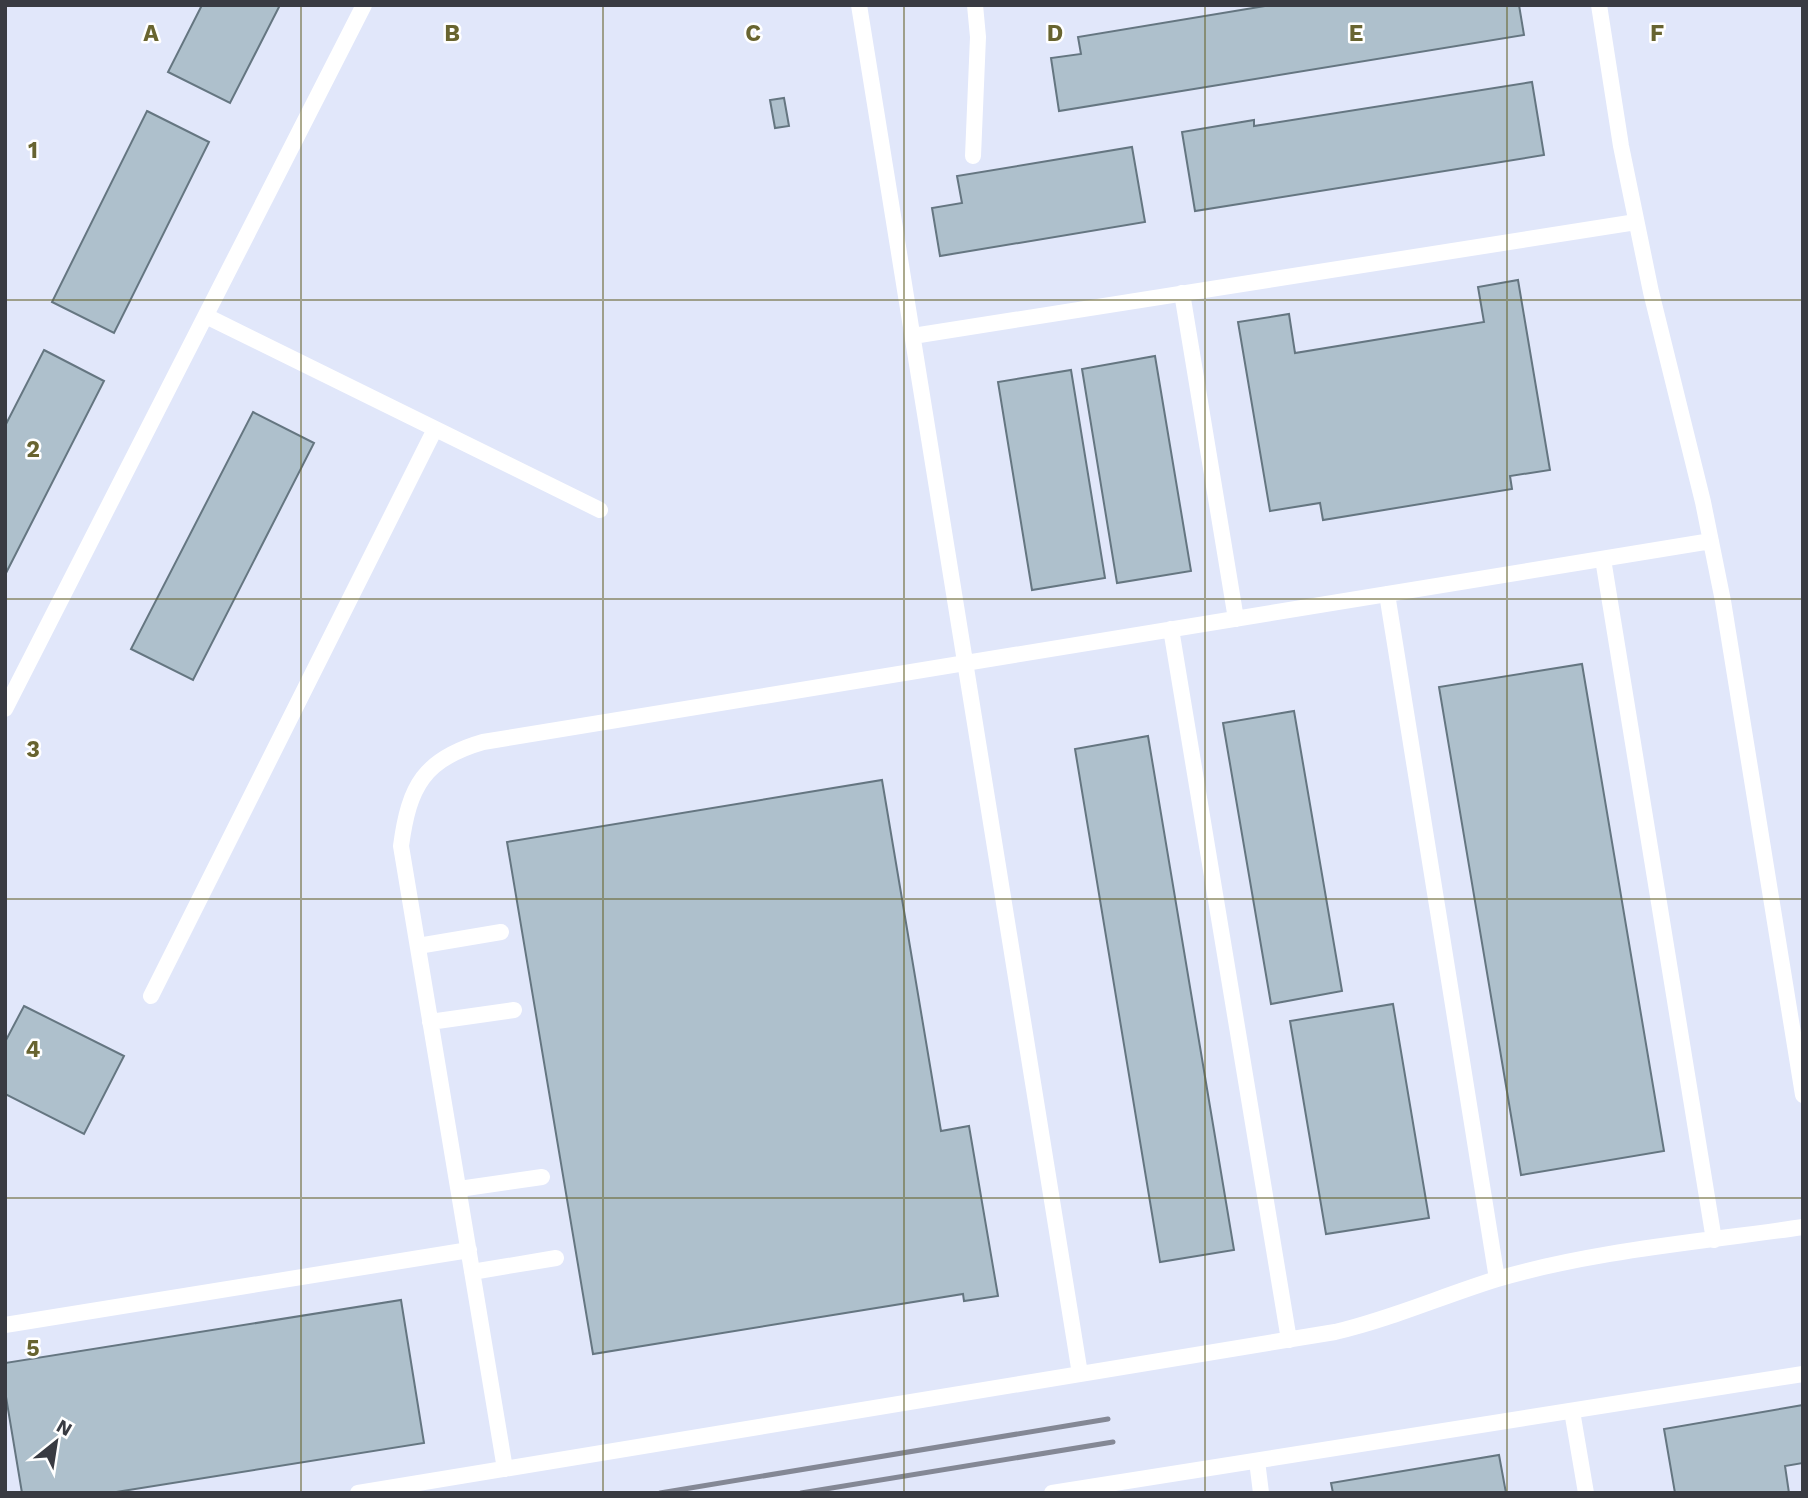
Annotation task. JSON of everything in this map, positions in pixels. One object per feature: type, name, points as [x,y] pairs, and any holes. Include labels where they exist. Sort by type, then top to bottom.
[{"type":"lane","points":[[5,709],[364,5]]},
{"type":"lane","points":[[859,5],[1080,1374]]},
{"type":"lane","points":[[973,156],[978,37],[975,5]]},
{"type":"lane","points":[[1599,5],[1636,222],[1710,541],[1803,1095]]},
{"type":"lane","points":[[913,336],[1636,222]]},
{"type":"lane","points":[[1182,293],[1236,619]]},
{"type":"lane","points":[[205,316],[600,510]]},
{"type":"lane","points":[[151,996],[435,429]]},
{"type":"lane","points":[[505,1469],[401,846],[405,816],[414,789],[430,766],[455,750],[483,742],[1710,541]]},
{"type":"lane","points":[[1603,559],[1714,1240]]},
{"type":"lane","points":[[1387,594],[1497,1279]]},
{"type":"lane","points":[[1171,629],[1289,1340]]},
{"type":"lane","points":[[418,947],[501,932]]},
{"type":"lane","points":[[430,1022],[514,1010]]},
{"type":"lane","points":[[459,1189],[542,1177]]},
{"type":"lane","points":[[358,1493],[1289,1340],[1382,1321],[1497,1279],[1569,1262],[1803,1227]]},
{"type":"lane","points":[[5,1325],[468,1250]]},
{"type":"lane","points":[[472,1272],[556,1258]]},
{"type":"lane","points":[[1052,1493],[1803,1374]]},
{"type":"lane","points":[[1572,1410],[1586,1493]]},
{"type":"lane","points":[[1257,1461],[1261,1493]]},
{"type":"building","points":[[202,5],[280,5],[230,103],[168,72]]},
{"type":"building","points":[[1271,5],[1519,5],[1524,35],[1059,111],[1051,58],[1081,54],[1078,37]]},
{"type":"building","points":[[1532,82],[1544,155],[1195,211],[1182,132],[1254,120],[1254,126]]},
{"type":"building","points":[[784,98],[789,126],[775,128],[770,100]]},
{"type":"building","points":[[147,111],[209,142],[114,333],[52,302]]},
{"type":"building","points":[[1132,147],[1145,222],[940,256],[932,208],[962,203],[957,176]]},
{"type":"building","points":[[1518,280],[1550,470],[1510,476],[1512,489],[1323,520],[1320,503],[1270,511],[1238,322],[1289,314],[1295,353],[1484,322],[1478,287]]},
{"type":"building","points":[[44,350],[104,381],[5,575],[5,426]]},
{"type":"building","points":[[1155,356],[1191,571],[1117,583],[1082,369]]},
{"type":"building","points":[[1071,370],[1105,578],[1032,590],[998,382]]},
{"type":"building","points":[[253,412],[314,443],[193,680],[131,649]]},
{"type":"building","points":[[1582,664],[1664,1151],[1521,1175],[1439,687]]},
{"type":"building","points":[[1294,711],[1342,991],[1271,1004],[1223,723]]},
{"type":"building","points":[[1148,736],[1234,1250],[1160,1262],[1075,749]]},
{"type":"building","points":[[882,780],[941,1131],[969,1126],[998,1296],[964,1301],[963,1294],[593,1354],[507,842]]},
{"type":"building","points":[[1393,1004],[1429,1218],[1326,1234],[1290,1021]]},
{"type":"building","points":[[24,1006],[124,1056],[84,1134],[5,1094],[5,1042]]},
{"type":"building","points":[[401,1300],[424,1443],[110,1493],[22,1493],[5,1391],[5,1363]]},
{"type":"building","points":[[1803,1405],[1803,1463],[1785,1466],[1789,1493],[1675,1493],[1664,1429]]},
{"type":"building","points":[[1499,1455],[1506,1493],[1333,1493],[1331,1483]]},
{"type":"railway","points":[[660,1493],[1108,1419]]},
{"type":"railway","points":[[801,1493],[1113,1442]]}]
